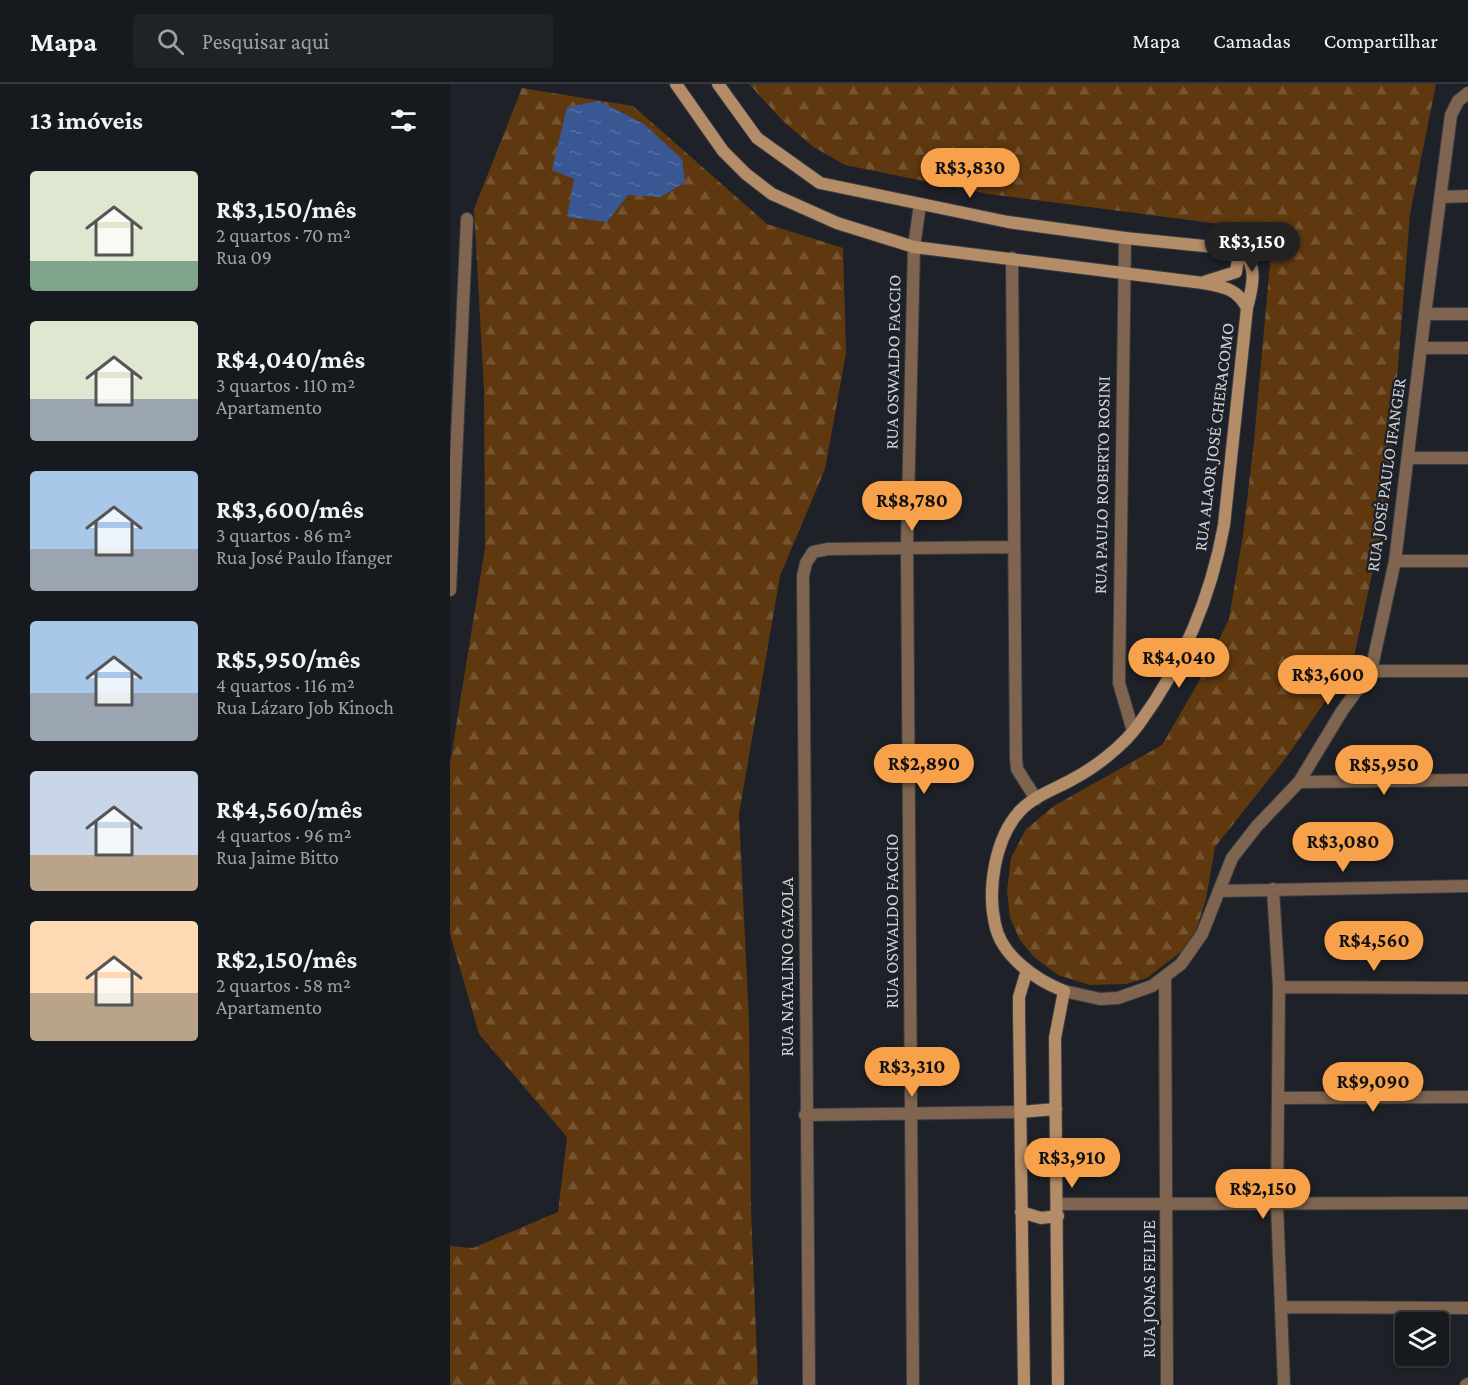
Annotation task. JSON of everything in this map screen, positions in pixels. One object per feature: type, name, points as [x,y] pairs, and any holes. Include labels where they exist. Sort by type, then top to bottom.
[{"type":"main road","points":[[676,84],[723,150],[746,174],[772,194],[837,223],[914,247],[1203,283],[1232,290],[1241,296],[1247,308]]},
{"type":"main road","points":[[718,84],[756,138],[820,183],[1008,222],[1125,238],[1220,247],[1238,258],[1238,268],[1230,275],[1203,283]]},
{"type":"main road","name":"RUA ALAOR JOSÉ CHERACOMO","points":[[1064,991],[1044,983],[1027,970],[1007,949],[994,925],[995,868],[1003,837],[1020,811],[1036,799],[1094,766],[1133,731],[1156,699],[1183,651],[1204,604],[1218,560],[1252,272],[1250,260],[1245,252],[1220,247]]},
{"type":"main road","points":[[1024,1385],[1019,998],[1027,970]]},
{"type":"main road","points":[[1058,1385],[1055,1038],[1064,991]]},
{"type":"main road","points":[[1020,1112],[1056,1109]]},
{"type":"main road","points":[[1021,1212],[1041,1218],[1058,1210]]},
{"type":"street","name":"RUA JOSÉ PAULO IFANGER","points":[[1064,991],[1100,999],[1118,998],[1136,993],[1165,978],[1193,950],[1232,858],[1257,826],[1299,782],[1342,711],[1371,671],[1395,561],[1451,115],[1465,95]]},
{"type":"street","points":[[1441,197],[1468,196]]},
{"type":"street","name":"RUA OSWALDO FACCIO","points":[[913,1385],[907,547],[914,247],[920,204]]},
{"type":"street","points":[[450,590],[467,219]]},
{"type":"street","name":"RUA PAULO ROBERTO ROSINI","points":[[1125,238],[1122,273],[1119,683],[1133,731]]},
{"type":"street","points":[[1012,258],[1016,758],[1017,769],[1036,799]]},
{"type":"street","points":[[1425,314],[1468,314]]},
{"type":"street","points":[[1421,348],[1468,348]]},
{"type":"street","points":[[1408,458],[1468,458]]},
{"type":"street","points":[[907,547],[1013,547]]},
{"type":"street","name":"RUA NATALINO GAZOLA","points":[[808,1385],[803,576],[806,563],[813,552],[907,547]]},
{"type":"street","points":[[1395,561],[1468,561]]},
{"type":"street","points":[[1371,671],[1468,671]]},
{"type":"street","points":[[1299,782],[1468,780]]},
{"type":"street","points":[[1219,891],[1468,886]]},
{"type":"street","points":[[1273,889],[1279,987],[1277,1205],[1284,1385]]},
{"type":"street","name":"RUA JONAS FELIPE","points":[[1165,978],[1168,1206],[1167,1385]]},
{"type":"street","points":[[1279,987],[1468,988]]},
{"type":"street","points":[[1279,1098],[1468,1098]]},
{"type":"street","points":[[805,1115],[1020,1112]]},
{"type":"street","points":[[1058,1210],[1168,1206],[1468,1203]]},
{"type":"street","points":[[1281,1307],[1468,1308]]},
{"type":"green space","points":[[749,84],[1436,84],[1410,214],[1387,506],[1353,661],[1288,755],[1215,847],[1206,899],[1196,930],[1182,951],[1147,978],[1126,984],[1090,985],[1058,975],[1034,957],[1020,940],[1010,918],[1007,891],[1011,858],[1026,829],[1054,806],[1162,745],[1197,685],[1229,619],[1243,535],[1254,441],[1273,231],[989,194],[845,165],[812,146],[783,121]]},
{"type":"green space","points":[[522,88],[633,106],[767,224],[843,248],[846,353],[825,469],[780,576],[739,814],[749,1021],[751,1209],[758,1385],[450,1385],[450,1246],[473,1248],[558,1212],[567,1137],[479,1034],[450,934],[450,764],[485,548],[484,390],[474,209]]},
{"type":"water","points":[[599,101],[644,124],[682,159],[685,182],[661,197],[628,195],[607,222],[567,217],[574,179],[552,170],[567,107]]}]
